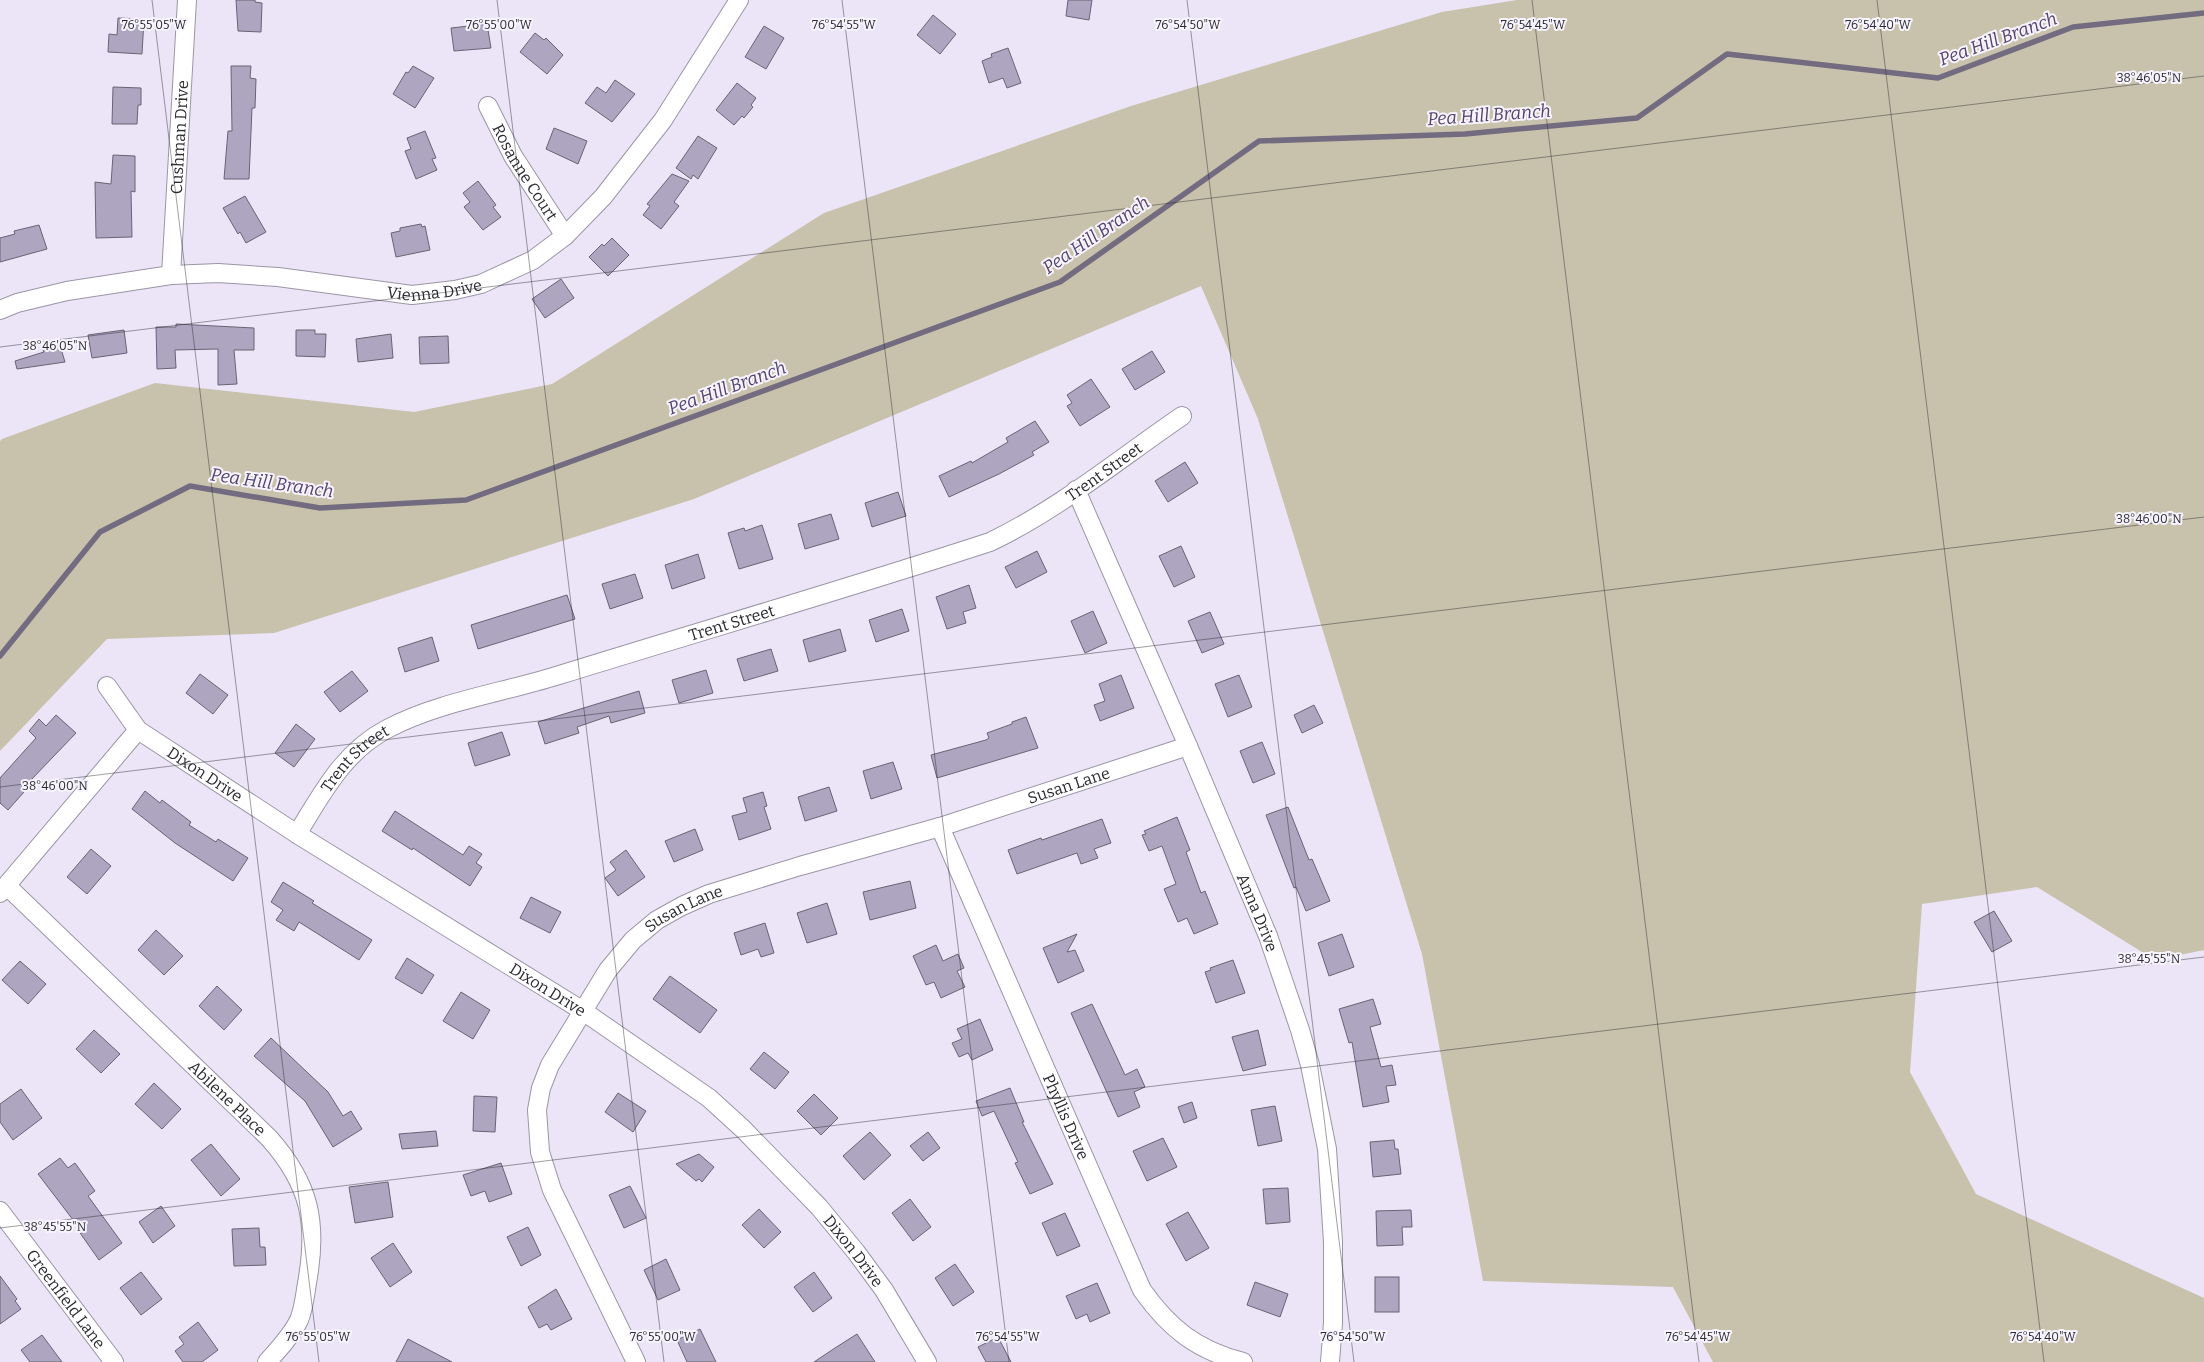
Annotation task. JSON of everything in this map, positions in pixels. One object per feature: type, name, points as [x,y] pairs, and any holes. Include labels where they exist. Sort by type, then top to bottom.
[{"type":"street","name":"Cushman Drive","points":[[171,275],[187,0]]},
{"type":"street","name":"Vienna Drive","points":[[0,310],[17,303],[67,291],[171,275],[218,273],[278,278],[412,295],[481,284],[533,260],[565,236],[603,197],[663,120],[739,0]]},
{"type":"street","name":"Rosanne Court","points":[[488,106],[513,156],[565,236]]},
{"type":"street","name":"Trent Street","points":[[297,834],[338,770],[355,751],[386,730],[436,709],[522,687],[990,542],[1022,526],[1182,416]]},
{"type":"street","name":"Anna Drive","points":[[1076,490],[1188,746],[1268,936],[1287,988],[1310,1065],[1327,1150],[1334,1323],[1330,1362]]},
{"type":"street","name":"Dixon Drive","points":[[107,686],[138,730],[297,834],[583,1011],[709,1098],[743,1128],[819,1207],[884,1290],[927,1362]]},
{"type":"street","points":[[4,890],[138,730]]},
{"type":"street","name":"Susan Lane","points":[[636,1362],[552,1190],[540,1152],[537,1110],[541,1088],[550,1065],[608,970],[633,940],[657,920],[709,894],[800,866],[940,827],[1188,746]]},
{"type":"street","name":"Phyllis Drive","points":[[940,827],[1142,1290],[1172,1326],[1190,1340],[1224,1357],[1243,1362]]},
{"type":"street","name":"Abilene Place","points":[[4,890],[269,1138],[288,1159],[306,1197],[310,1218],[312,1248],[309,1275],[299,1320],[279,1349],[267,1362]]},
{"type":"street","name":"Greenfield Lane","points":[[0,1210],[114,1362]]},
{"type":"shaded area","points":[[1517,0],[2204,0],[2204,950],[2155,960],[2037,887],[1922,904],[1910,1072],[1976,1194],[2204,1298],[2204,1362],[1713,1362],[1673,1287],[1483,1281],[1422,954],[1258,419],[1201,286],[694,499],[274,633],[107,639],[0,751],[0,441],[2,439],[155,383],[414,412],[552,384],[824,213],[1131,106],[1442,12]]},
{"type":"building","points":[[236,0],[255,0],[255,2],[262,3],[261,32],[238,31]]},
{"type":"building","points":[[1068,0],[1092,0],[1089,20],[1066,16]]},
{"type":"building","points":[[933,15],[956,34],[940,54],[917,35]]},
{"type":"building","points":[[118,18],[144,19],[142,54],[108,52],[109,34],[117,35]]},
{"type":"building","points":[[487,24],[491,48],[454,51],[451,28]]},
{"type":"building","points":[[764,26],[784,38],[766,69],[745,57]]},
{"type":"building","points":[[535,33],[544,40],[546,38],[563,55],[547,74],[520,52]]},
{"type":"building","points":[[1008,48],[1021,83],[1007,88],[1003,78],[989,83],[982,61],[992,57],[991,54]]},
{"type":"building","points":[[231,66],[251,66],[250,78],[256,79],[255,108],[252,108],[249,179],[224,179],[228,131],[232,131]]},
{"type":"building","points":[[413,66],[434,78],[415,108],[393,94],[406,72],[408,73]]},
{"type":"building","points":[[615,80],[635,94],[612,122],[585,103],[597,87],[606,93]]},
{"type":"building","points":[[737,83],[756,98],[751,105],[753,107],[744,118],[742,116],[734,125],[716,110]]},
{"type":"building","points":[[113,87],[141,88],[141,105],[138,105],[137,124],[112,124]]},
{"type":"building","points":[[554,128],[587,141],[578,164],[546,149]]},
{"type":"building","points":[[425,131],[436,158],[432,159],[437,170],[416,179],[405,151],[411,149],[407,138]]},
{"type":"building","points":[[698,136],[717,148],[698,179],[693,175],[691,179],[676,168]]},
{"type":"building","points":[[113,155],[135,156],[135,192],[131,191],[132,237],[96,238],[95,182],[111,184]]},
{"type":"building","points":[[672,174],[689,181],[674,202],[679,206],[661,229],[643,215],[650,206],[647,204]]},
{"type":"building","points":[[478,181],[496,205],[493,207],[501,217],[483,230],[464,207],[470,202],[463,193]]},
{"type":"building","points":[[245,196],[266,232],[246,243],[240,232],[238,234],[223,208]]},
{"type":"building","points":[[421,224],[422,227],[425,226],[430,250],[396,257],[391,233],[400,231],[400,228]]},
{"type":"building","points":[[39,225],[47,249],[0,262],[0,238],[15,234],[14,231]]},
{"type":"building","points":[[612,238],[629,255],[608,276],[589,257],[602,244],[604,246]]},
{"type":"building","points":[[561,279],[574,298],[545,318],[532,299]]},
{"type":"building","points":[[176,324],[254,328],[254,350],[234,350],[237,384],[218,385],[218,349],[175,350],[176,368],[157,369],[156,327],[176,327]]},
{"type":"building","points":[[124,330],[127,353],[92,358],[88,335]]},
{"type":"building","points":[[296,330],[315,330],[315,334],[326,334],[325,357],[296,356]]},
{"type":"building","points":[[391,334],[393,358],[358,362],[356,339]]},
{"type":"building","points":[[448,336],[449,363],[420,364],[419,337]]},
{"type":"building","points":[[59,342],[65,362],[17,369],[15,361],[44,352],[42,348]]},
{"type":"building","points":[[1152,351],[1165,372],[1135,390],[1122,369]]},
{"type":"building","points":[[1091,379],[1110,407],[1080,426],[1067,406],[1072,403],[1067,395]]},
{"type":"building","points":[[1035,421],[1049,442],[1032,452],[1034,455],[999,474],[949,497],[939,476],[971,461],[972,463],[1008,442],[1006,438]]},
{"type":"building","points":[[1185,462],[1198,483],[1168,502],[1155,481]]},
{"type":"building","points":[[898,492],[906,516],[872,527],[865,503]]},
{"type":"building","points":[[831,514],[839,539],[805,549],[798,524]]},
{"type":"building","points":[[762,525],[773,559],[739,569],[728,533],[744,528],[745,531]]},
{"type":"building","points":[[1181,546],[1195,577],[1174,587],[1159,556]]},
{"type":"building","points":[[1037,551],[1047,572],[1016,588],[1005,567]]},
{"type":"building","points":[[698,554],[705,578],[672,589],[665,565]]},
{"type":"building","points":[[635,574],[643,598],[610,609],[602,584]]},
{"type":"building","points":[[969,585],[976,608],[963,612],[966,623],[947,629],[936,597]]},
{"type":"building","points":[[567,595],[575,619],[478,649],[471,625]]},
{"type":"building","points":[[902,609],[909,631],[876,642],[869,620]]},
{"type":"building","points":[[1093,611],[1107,643],[1085,653],[1071,621]]},
{"type":"building","points":[[1210,612],[1224,644],[1202,653],[1188,621]]},
{"type":"building","points":[[840,629],[846,651],[809,662],[803,640]]},
{"type":"building","points":[[432,637],[439,661],[405,672],[398,648]]},
{"type":"building","points":[[771,649],[778,671],[744,681],[737,659]]},
{"type":"building","points":[[706,670],[713,693],[679,703],[672,680]]},
{"type":"building","points":[[352,671],[368,691],[340,712],[324,692]]},
{"type":"building","points":[[200,674],[228,695],[213,714],[186,693]]},
{"type":"building","points":[[1121,675],[1134,708],[1100,721],[1094,705],[1105,701],[1099,684]]},
{"type":"building","points":[[1239,675],[1252,707],[1228,717],[1215,684]]},
{"type":"building","points":[[639,691],[645,713],[611,723],[609,716],[577,727],[579,733],[545,744],[538,722]]},
{"type":"building","points":[[1314,705],[1323,723],[1302,733],[1294,715]]},
{"type":"building","points":[[56,715],[76,733],[30,781],[32,783],[8,810],[0,803],[0,778],[36,738],[29,731],[39,719],[46,726]]},
{"type":"building","points":[[1026,717],[1038,748],[937,778],[931,755],[986,740],[989,738],[987,733]]},
{"type":"building","points":[[296,724],[315,739],[294,767],[275,753]]},
{"type":"building","points":[[502,732],[510,755],[475,766],[468,743]]},
{"type":"building","points":[[1262,742],[1275,774],[1253,783],[1240,751]]},
{"type":"building","points":[[893,762],[902,789],[871,799],[863,771]]},
{"type":"building","points":[[829,787],[837,811],[805,821],[798,797]]},
{"type":"building","points":[[145,791],[160,803],[162,800],[191,822],[189,825],[216,842],[218,839],[248,858],[233,881],[175,843],[132,809]]},
{"type":"building","points":[[763,792],[767,806],[764,807],[771,829],[739,840],[732,816],[747,812],[743,798]]},
{"type":"building","points":[[1288,807],[1309,860],[1312,859],[1330,901],[1306,911],[1296,887],[1294,888],[1266,815]]},
{"type":"building","points":[[395,811],[463,855],[469,846],[482,854],[476,863],[482,867],[470,886],[413,848],[412,850],[382,831]]},
{"type":"building","points":[[1177,817],[1190,850],[1186,852],[1201,893],[1205,891],[1218,924],[1194,934],[1187,918],[1178,922],[1164,889],[1176,884],[1162,846],[1149,851],[1142,835],[1146,834],[1144,831]]},
{"type":"building","points":[[1102,819],[1111,843],[1094,849],[1098,858],[1081,864],[1077,853],[1017,874],[1008,850]]},
{"type":"building","points":[[695,829],[703,850],[674,862],[665,841]]},
{"type":"building","points":[[91,849],[111,866],[87,894],[67,877]]},
{"type":"building","points":[[626,850],[645,877],[618,896],[605,878],[616,870],[610,862]]},
{"type":"building","points":[[910,881],[916,908],[870,920],[863,892]]},
{"type":"building","points":[[283,882],[314,901],[312,903],[372,940],[359,960],[299,922],[294,931],[276,920],[283,910],[271,902]]},
{"type":"building","points":[[531,897],[561,912],[550,933],[520,918]]},
{"type":"building","points":[[827,903],[837,934],[807,943],[797,913]]},
{"type":"building","points":[[1994,911],[2012,941],[1992,952],[1974,922]]},
{"type":"building","points":[[765,923],[774,953],[761,957],[758,949],[741,955],[734,933]]},
{"type":"building","points":[[156,930],[183,956],[164,975],[138,950]]},
{"type":"building","points":[[1077,934],[1067,952],[1075,950],[1084,971],[1058,983],[1043,948]]},
{"type":"building","points":[[1342,934],[1354,967],[1329,976],[1318,943]]},
{"type":"building","points":[[936,945],[943,961],[958,954],[964,968],[957,971],[965,987],[941,998],[934,982],[926,985],[913,956]]},
{"type":"building","points":[[407,958],[434,975],[422,994],[395,978]]},
{"type":"building","points":[[1233,960],[1245,993],[1216,1003],[1205,972],[1211,970],[1210,968]]},
{"type":"building","points":[[20,961],[46,984],[28,1004],[2,980]]},
{"type":"building","points":[[670,976],[717,1010],[700,1033],[653,999]]},
{"type":"building","points":[[217,986],[242,1010],[224,1030],[199,1006]]},
{"type":"building","points":[[461,992],[490,1010],[473,1039],[443,1021]]},
{"type":"building","points":[[1373,999],[1381,1024],[1370,1027],[1381,1067],[1392,1065],[1396,1085],[1386,1086],[1389,1102],[1363,1107],[1352,1042],[1349,1043],[1339,1009]]},
{"type":"building","points":[[1092,1004],[1125,1075],[1137,1069],[1145,1087],[1134,1092],[1140,1107],[1118,1117],[1071,1013]]},
{"type":"building","points":[[980,1019],[993,1050],[972,1060],[968,1053],[959,1057],[952,1043],[962,1039],[957,1029]]},
{"type":"building","points":[[94,1030],[120,1054],[101,1073],[76,1049]]},
{"type":"building","points":[[1258,1030],[1266,1065],[1243,1071],[1232,1037]]},
{"type":"building","points":[[271,1038],[328,1092],[343,1116],[351,1111],[362,1129],[333,1147],[305,1101],[254,1056]]},
{"type":"building","points":[[764,1052],[789,1072],[775,1089],[750,1069]]},
{"type":"building","points":[[154,1083],[181,1109],[162,1129],[135,1104]]},
{"type":"building","points":[[1010,1088],[1024,1122],[1022,1122],[1053,1184],[1030,1194],[1015,1163],[1018,1162],[994,1111],[982,1116],[976,1101]]},
{"type":"building","points":[[21,1089],[42,1118],[13,1140],[0,1122],[0,1104]]},
{"type":"building","points":[[618,1093],[646,1111],[633,1132],[605,1112]]},
{"type":"building","points":[[814,1094],[838,1118],[821,1135],[797,1111]]},
{"type":"building","points":[[474,1096],[497,1097],[495,1132],[473,1131]]},
{"type":"building","points":[[1192,1102],[1197,1118],[1184,1123],[1178,1107]]},
{"type":"building","points":[[1275,1106],[1282,1141],[1258,1146],[1251,1110]]},
{"type":"building","points":[[436,1131],[438,1146],[402,1149],[399,1134]]},
{"type":"building","points":[[870,1132],[891,1155],[864,1180],[843,1156]]},
{"type":"building","points":[[928,1132],[940,1148],[923,1161],[910,1146]]},
{"type":"building","points":[[1163,1138],[1177,1167],[1147,1181],[1133,1151]]},
{"type":"building","points":[[1394,1140],[1395,1149],[1398,1149],[1401,1174],[1373,1177],[1370,1142]]},
{"type":"building","points":[[211,1144],[240,1179],[221,1196],[191,1160]]},
{"type":"building","points":[[699,1154],[714,1167],[702,1182],[699,1179],[696,1181],[676,1164]]},
{"type":"building","points":[[60,1158],[68,1168],[75,1163],[95,1191],[88,1196],[122,1243],[99,1260],[78,1230],[80,1229],[38,1174]]},
{"type":"building","points":[[501,1163],[512,1194],[489,1202],[485,1191],[471,1196],[463,1175]]},
{"type":"building","points":[[388,1182],[393,1217],[355,1223],[349,1187]]},
{"type":"building","points":[[630,1186],[646,1218],[624,1228],[609,1195]]},
{"type":"building","points":[[1288,1188],[1290,1222],[1266,1224],[1263,1189]]},
{"type":"building","points":[[910,1199],[931,1227],[913,1241],[892,1213]]},
{"type":"building","points":[[161,1206],[175,1226],[153,1243],[139,1222]]},
{"type":"building","points":[[759,1209],[781,1232],[764,1248],[742,1225]]},
{"type":"building","points":[[1411,1210],[1412,1227],[1402,1227],[1403,1245],[1377,1246],[1376,1211]]},
{"type":"building","points":[[1188,1212],[1209,1248],[1186,1261],[1166,1224]]},
{"type":"building","points":[[1065,1213],[1080,1246],[1057,1256],[1042,1223]]},
{"type":"building","points":[[528,1227],[541,1255],[521,1266],[507,1237]]},
{"type":"building","points":[[259,1228],[260,1247],[265,1247],[266,1265],[234,1266],[232,1229]]},
{"type":"building","points":[[393,1243],[412,1272],[390,1287],[371,1258]]},
{"type":"building","points":[[666,1259],[680,1290],[658,1300],[644,1270]]},
{"type":"building","points":[[955,1264],[974,1292],[953,1306],[935,1278]]},
{"type":"building","points":[[141,1272],[162,1299],[141,1315],[120,1288]]},
{"type":"building","points":[[814,1272],[832,1298],[813,1312],[794,1287]]},
{"type":"building","points":[[0,1276],[17,1299],[15,1301],[21,1309],[0,1324]]},
{"type":"building","points":[[1375,1277],[1399,1277],[1399,1312],[1375,1312]]},
{"type":"building","points":[[1255,1282],[1288,1294],[1280,1317],[1247,1305]]},
{"type":"building","points":[[1097,1283],[1110,1313],[1090,1322],[1087,1314],[1076,1319],[1066,1296]]},
{"type":"building","points":[[556,1289],[572,1319],[551,1330],[547,1324],[539,1328],[528,1307]]},
{"type":"building","points":[[198,1322],[218,1350],[202,1362],[183,1362],[175,1351],[184,1344],[179,1337]]},
{"type":"building","points":[[700,1329],[716,1362],[687,1362],[677,1340]]},
{"type":"building","points":[[857,1334],[875,1362],[814,1362],[835,1348]]},
{"type":"building","points":[[42,1335],[62,1362],[30,1362],[21,1350]]},
{"type":"building","points":[[998,1337],[1011,1362],[986,1362],[978,1347]]},
{"type":"building","points":[[408,1339],[452,1362],[396,1362]]},
{"type":"waterway","name":"Pea Hill Branch","points":[[0,656],[100,532],[190,486],[320,508],[466,500],[1060,282],[1259,141],[1465,134],[1637,118],[1727,54],[1938,78],[2073,27],[2204,13]]}]
